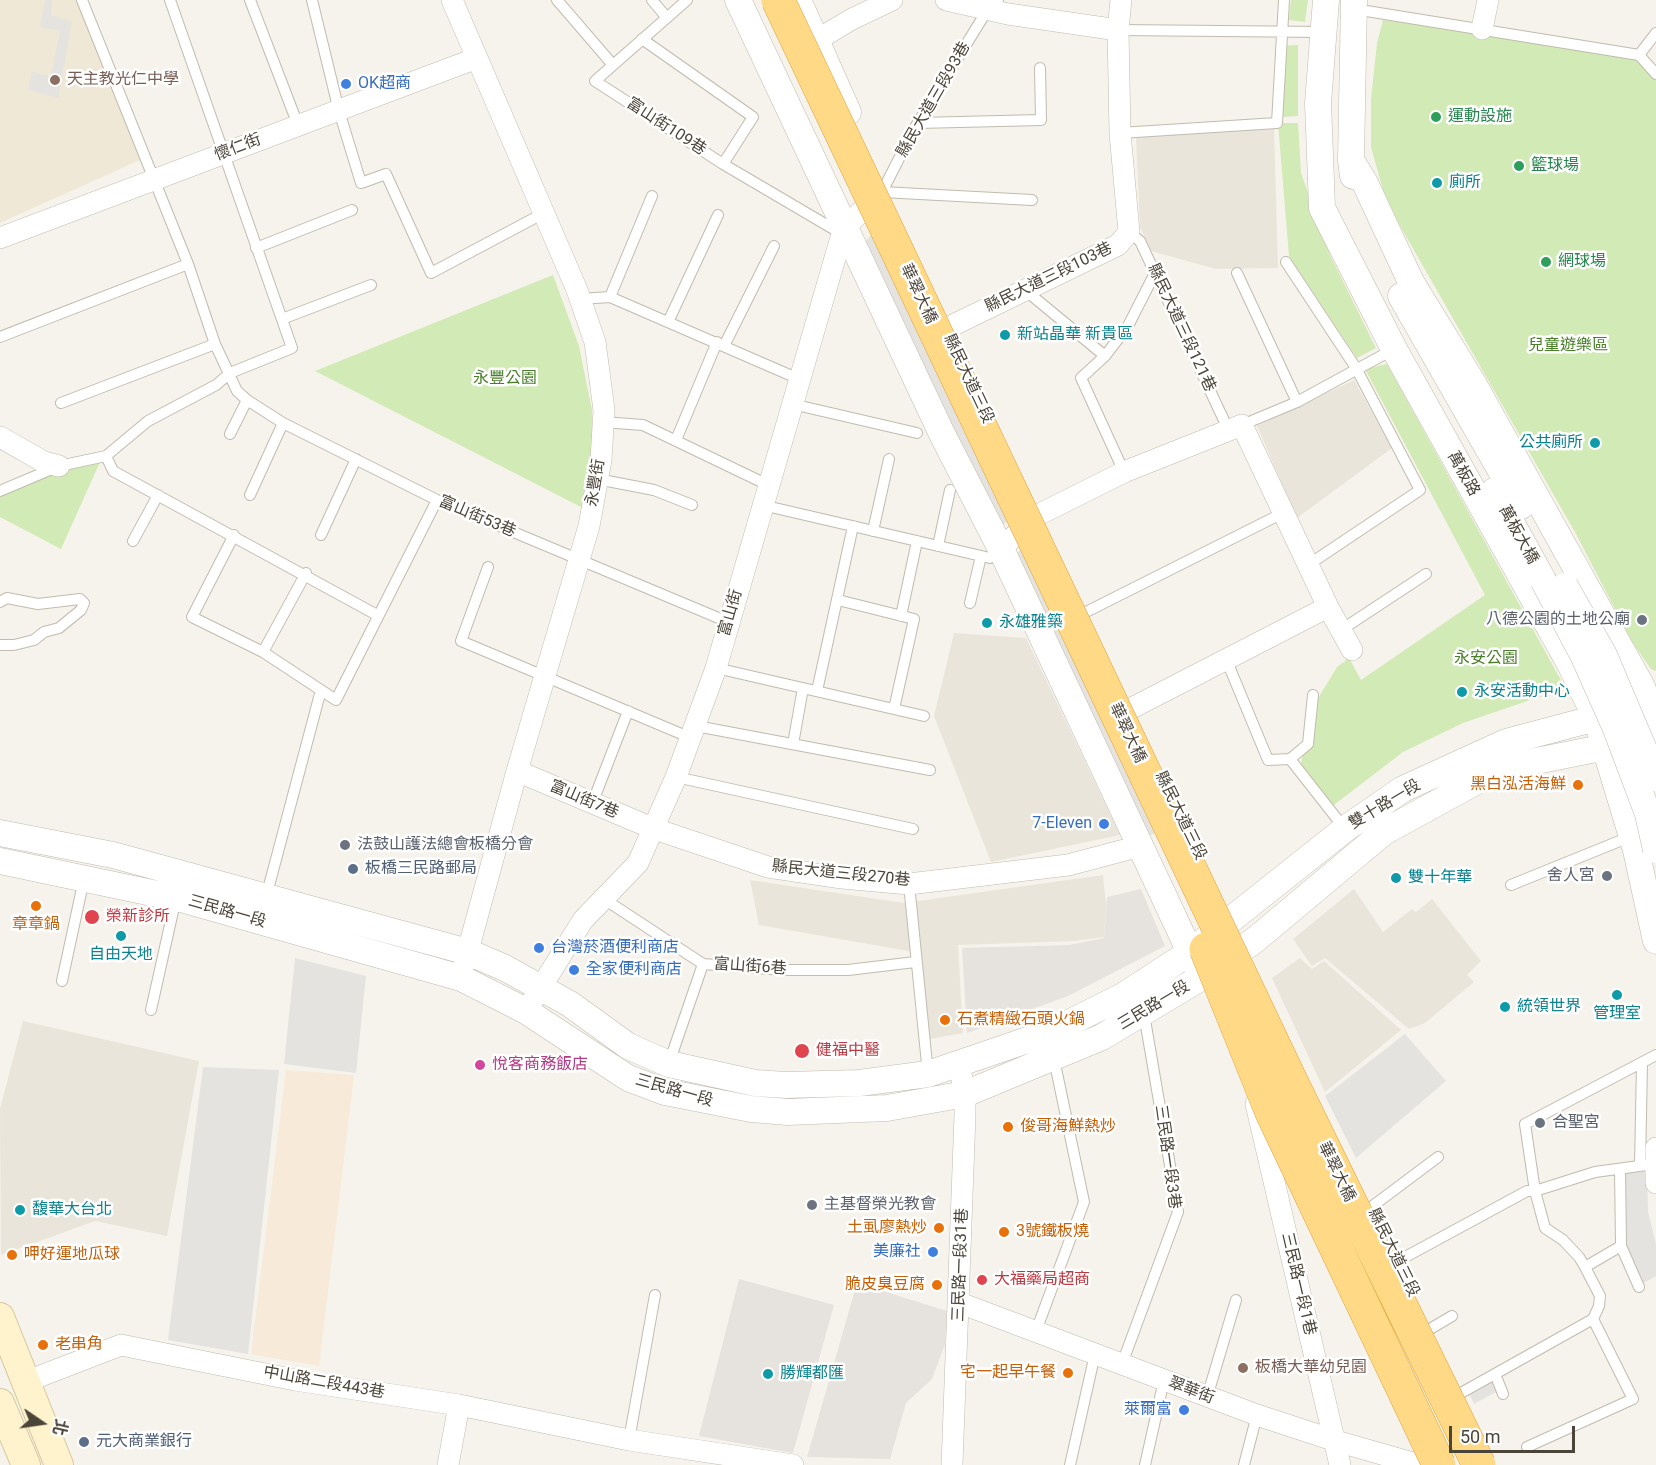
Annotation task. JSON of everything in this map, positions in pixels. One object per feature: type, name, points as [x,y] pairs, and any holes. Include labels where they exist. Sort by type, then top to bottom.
[{"type":"highway","name":"華翠大橋","points":[[753,0],[1014,550],[1187,900],[1272,1113],[1438,1465]]},
{"type":"highway","name":"華翠大橋","points":[[778,0],[1291,1081],[1479,1465]]},
{"type":"highway","points":[[1269,1072],[1414,1378],[1438,1465]]},
{"type":"main road","points":[[0,1317],[59,1465]]},
{"type":"main road","points":[[0,1403],[26,1465]]},
{"type":"street","name":"永豐街","points":[[452,0],[580,299],[595,342],[603,422],[589,526],[517,771],[460,978]]},
{"type":"street","points":[[738,0],[844,231],[942,434],[991,552],[1140,846],[1208,973],[1256,1104],[1377,1358],[1438,1465],[1471,1434],[1466,1404]]},
{"type":"street","name":"縣民大道三段","points":[[798,0],[882,192],[1034,517],[1084,613],[1242,949],[1496,1465]]},
{"type":"street","points":[[817,40],[852,19],[892,0]]},
{"type":"street","points":[[946,0],[993,4],[1118,30]]},
{"type":"street","name":"縣民大道三段103巷","points":[[945,329],[1118,245],[1129,232],[1120,133],[1118,30],[1121,0]]},
{"type":"street","name":"萬板路","points":[[1326,0],[1318,103],[1322,208],[1394,349],[1571,666],[1596,718],[1632,836],[1656,941]]},
{"type":"street","points":[[1482,29],[1488,0]]},
{"type":"street","points":[[1353,4],[1351,160],[1412,282],[1473,382],[1654,712]]},
{"type":"street","name":"懷仁街","points":[[0,238],[477,58]]},
{"type":"street","name":"萬板大橋","points":[[1351,160],[1361,215],[1384,265],[1550,575],[1616,729],[1648,814],[1656,850]]},
{"type":"street","name":"萬板大橋","points":[[1321,169],[1344,225],[1380,295],[1550,575],[1604,655],[1656,778]]},
{"type":"street","points":[[844,231],[882,192]]},
{"type":"street","name":"富山街","points":[[526,1011],[583,920],[638,863],[676,777],[716,668],[844,231]]},
{"type":"street","points":[[991,552],[1034,517],[1124,472],[1235,427],[1283,513],[1328,607],[1352,650]]},
{"type":"street","points":[[0,437],[44,462],[59,466]]},
{"type":"street","points":[[1128,710],[1328,607]]},
{"type":"street","name":"雙十路一段","points":[[1195,948],[1345,829],[1403,789],[1506,742],[1596,718],[1654,712]]},
{"type":"street","name":"雙十路一段","points":[[1208,973],[1242,949],[1384,832],[1430,806],[1516,765],[1607,748],[1656,736]]},
{"type":"street","name":"富山街7巷","points":[[517,771],[652,828]]},
{"type":"street","points":[[1632,836],[1656,824]]},
{"type":"street","name":"縣民大道三段270巷","points":[[652,828],[768,867],[842,878],[909,884],[1068,866],[1140,846]]},
{"type":"street","points":[[1140,846],[1166,833],[1180,832],[1195,845]]},
{"type":"street","name":"三民路一段","points":[[0,833],[113,855],[468,952],[570,1004],[628,1046],[669,1064],[755,1083],[786,1085],[859,1083],[928,1074],[959,1065],[1051,1032],[1123,996],[1195,948]]},
{"type":"street","name":"三民路一段","points":[[0,861],[176,898],[460,978],[526,1011],[628,1078],[697,1100],[751,1109],[788,1112],[887,1108],[965,1094],[1102,1037],[1208,973]]},
{"type":"street","name":"三民路一段31巷","points":[[952,1465],[960,1303],[965,1094],[959,1065]]},
{"type":"street","points":[[751,1109],[755,1083]]},
{"type":"street","name":"三民路一段1巷","points":[[1256,1104],[1340,1465]]},
{"type":"street","name":"翠華街","points":[[960,1303],[1207,1397],[1335,1442],[1420,1465],[1438,1465]]},
{"type":"street","points":[[1377,1358],[1387,1343],[1405,1330],[1420,1326],[1430,1329]]},
{"type":"street","name":"中山路二段443巷","points":[[25,1382],[121,1345],[295,1380],[459,1405],[629,1440],[793,1465]]},
{"type":"street","points":[[448,1465],[459,1405]]},
{"type":"lane","points":[[82,0],[188,264],[215,344],[230,373]]},
{"type":"lane","points":[[0,491],[59,466],[106,456],[148,421],[216,385],[230,373],[292,348],[170,0]]},
{"type":"lane","points":[[250,0],[298,125]]},
{"type":"lane","points":[[312,0],[339,111],[361,183],[386,174],[431,273],[544,213]]},
{"type":"lane","points":[[556,0],[613,65]]},
{"type":"lane","points":[[652,0],[667,18]]},
{"type":"lane","name":"富山街109巷","points":[[687,0],[595,81],[723,164],[844,231]]},
{"type":"lane","points":[[1120,133],[1277,123],[1284,0]]},
{"type":"lane","name":"縣民大道三段93巷","points":[[882,192],[918,123],[993,4]]},
{"type":"lane","points":[[1353,4],[1482,29],[1639,55],[1656,74]]},
{"type":"lane","points":[[1118,30],[1322,32]]},
{"type":"lane","points":[[1639,55],[1656,33]]},
{"type":"lane","points":[[642,39],[753,117],[723,164]]},
{"type":"lane","points":[[918,123],[1041,120],[1040,68]]},
{"type":"lane","points":[[882,192],[1032,200]]},
{"type":"lane","points":[[610,297],[652,196]]},
{"type":"lane","points":[[256,248],[352,210]]},
{"type":"lane","points":[[669,320],[718,214]]},
{"type":"lane","name":"縣民大道三段121巷","points":[[1129,232],[1140,241],[1235,427]]},
{"type":"lane","points":[[676,440],[721,344],[774,246]]},
{"type":"lane","points":[[1286,262],[1356,368],[1420,490],[1308,565]]},
{"type":"lane","points":[[0,337],[188,264]]},
{"type":"lane","points":[[1124,472],[1081,378],[1105,356],[1128,326],[1155,273]]},
{"type":"lane","points":[[1237,273],[1297,402]]},
{"type":"lane","points":[[282,319],[371,285]]},
{"type":"lane","points":[[1025,290],[1105,356]]},
{"type":"lane","points":[[580,299],[610,297],[669,320],[799,379]]},
{"type":"lane","points":[[61,403],[215,344]]},
{"type":"lane","points":[[1235,427],[1297,402],[1394,349]]},
{"type":"lane","name":"富山街53巷","points":[[230,373],[237,391],[247,400],[284,423],[437,500],[728,622]]},
{"type":"lane","points":[[230,434],[247,400]]},
{"type":"lane","points":[[792,404],[917,433]]},
{"type":"lane","points":[[603,422],[643,425],[768,485]]},
{"type":"lane","points":[[250,495],[284,423]]},
{"type":"lane","points":[[106,456],[113,471],[306,573],[377,615]]},
{"type":"lane","points":[[321,535],[356,459]]},
{"type":"lane","points":[[873,531],[889,459]]},
{"type":"lane","points":[[597,479],[654,490],[692,505]]},
{"type":"lane","points":[[938,546],[950,490]]},
{"type":"lane","points":[[133,542],[158,495]]},
{"type":"lane","points":[[234,536],[192,617],[263,652],[336,700],[437,500]]},
{"type":"lane","points":[[762,506],[938,546],[991,552],[970,603]]},
{"type":"lane","points":[[1084,613],[1283,513]]},
{"type":"lane","points":[[817,691],[852,526]]},
{"type":"lane","points":[[901,616],[918,541]]},
{"type":"lane","points":[[488,567],[461,642],[628,711],[694,732],[793,744],[930,770]]},
{"type":"lane","points":[[263,652],[306,573]]},
{"type":"lane","points":[[1341,630],[1426,574]]},
{"type":"lane","points":[[0,603],[7,598],[38,604],[80,599],[84,603],[81,610],[59,628],[44,632],[34,640],[14,645],[0,645]]},
{"type":"lane","points":[[838,600],[914,619],[894,709]]},
{"type":"lane","points":[[1226,659],[1268,760],[1290,759],[1308,744],[1314,695]]},
{"type":"lane","points":[[716,668],[924,716]]},
{"type":"lane","points":[[793,744],[803,688]]},
{"type":"lane","points":[[266,897],[321,690]]},
{"type":"lane","points":[[592,804],[628,711]]},
{"type":"lane","points":[[1290,759],[1345,829]]},
{"type":"lane","points":[[676,777],[914,829]]},
{"type":"lane","points":[[1511,885],[1632,836]]},
{"type":"lane","points":[[62,981],[84,877]]},
{"type":"lane","points":[[909,884],[928,1074]]},
{"type":"lane","points":[[151,1010],[176,898]]},
{"type":"lane","name":"富山街6巷","points":[[604,899],[703,964],[783,970],[848,970],[915,962]]},
{"type":"lane","points":[[669,1064],[703,964]]},
{"type":"lane","name":"三民路一段3巷","points":[[1122,1364],[1178,1212],[1144,1013]]},
{"type":"lane","points":[[1466,1404],[1495,1374],[1593,1319],[1599,1306],[1600,1296],[1579,1257],[1563,1240],[1545,1228],[1535,1191],[1525,1124],[1656,1055]]},
{"type":"lane","points":[[1036,1331],[1084,1202],[1053,1059]]},
{"type":"lane","points":[[1396,1262],[1527,1191],[1535,1191],[1595,1172],[1652,1165],[1642,1063]]},
{"type":"lane","points":[[1370,1208],[1438,1157]]},
{"type":"lane","points":[[1620,1169],[1621,1246],[1639,1287]]},
{"type":"lane","points":[[1585,1267],[1621,1246]]},
{"type":"lane","points":[[629,1440],[656,1295]]},
{"type":"lane","points":[[1207,1397],[1236,1300]]},
{"type":"lane","points":[[1430,1329],[1452,1316]]},
{"type":"lane","points":[[1527,1447],[1633,1399],[1593,1319]]},
{"type":"lane","points":[[1070,1465],[1095,1354]]},
{"type":"lane","points":[[1495,1374],[1503,1394]]},
{"type":"lane","points":[[1145,1465],[1164,1380]]},
{"type":"lane","points":[[1244,1465],[1257,1415]]},
{"type":"shaded area","name":"天主教光仁中學","points":[[0,0],[81,0],[140,160],[0,223]]},
{"type":"shaded area","points":[[45,0],[52,0],[51,15],[72,22],[58,98],[28,90],[32,72],[51,76],[60,31],[40,27]]},
{"type":"shaded area","points":[[1274,127],[1278,268],[1216,269],[1151,251],[1140,227],[1136,137]]},
{"type":"shaded area","points":[[887,217],[1024,510],[998,528],[863,244]]},
{"type":"shaded area","points":[[1354,380],[1392,448],[1297,518],[1257,426]]},
{"type":"shaded area","points":[[1037,535],[1159,831],[1145,838],[1011,558]]},
{"type":"shaded area","points":[[954,633],[1026,638],[1120,835],[991,862],[934,716]]},
{"type":"shaded area","points":[[1103,875],[1106,905],[1104,937],[1074,941],[958,945],[963,1033],[930,1039],[920,953],[759,925],[750,880],[904,903]]},
{"type":"shaded area","points":[[1141,889],[1165,946],[1068,996],[967,1033],[962,948],[1069,945],[1104,938],[1107,897]]},
{"type":"shaded area","points":[[1354,889],[1383,932],[1412,909],[1416,912],[1432,899],[1481,961],[1467,975],[1474,982],[1425,1023],[1409,1029],[1325,958],[1312,966],[1293,939]]},
{"type":"shaded area","points":[[295,958],[366,976],[356,1073],[284,1064]]},
{"type":"shaded area","points":[[1300,958],[1312,969],[1324,961],[1401,1030],[1325,1092],[1272,978]]},
{"type":"shaded area","points":[[23,1021],[199,1061],[167,1236],[95,1221],[1,1255],[0,1109]]},
{"type":"shaded area","points":[[1405,1034],[1446,1081],[1356,1158],[1325,1096]]},
{"type":"shaded area","points":[[203,1067],[279,1070],[248,1354],[168,1340]]},
{"type":"shaded area","points":[[286,1070],[354,1075],[319,1366],[251,1354]]},
{"type":"shaded area","points":[[1647,1170],[1648,1212],[1656,1244],[1656,1276],[1642,1284],[1627,1252],[1623,1173]]},
{"type":"shaded area","points":[[739,1279],[834,1305],[793,1453],[699,1436]]},
{"type":"shaded area","points":[[857,1283],[947,1311],[945,1344],[932,1379],[906,1403],[890,1459],[807,1457]]},
{"type":"shaded area","points":[[1494,1379],[1498,1391],[1474,1404],[1468,1391]]},
{"type":"green space","points":[[1291,0],[1308,0],[1305,22],[1289,20]]},
{"type":"green space","name":"兒童遊樂區","points":[[1383,20],[1639,55],[1656,74],[1656,671],[1651,669],[1632,642],[1576,534],[1399,224],[1383,190],[1371,147],[1371,99],[1377,43]]},
{"type":"green space","points":[[1298,45],[1298,116],[1283,117],[1281,46]]},
{"type":"green space","points":[[1278,123],[1298,123],[1301,173],[1330,255],[1376,348],[1357,358],[1289,256]]},
{"type":"green space","name":"永豐公園","points":[[553,275],[579,346],[592,410],[594,460],[583,508],[315,371]]},
{"type":"green space","name":"永安公園","points":[[1387,364],[1568,693],[1539,697],[1463,723],[1403,752],[1330,808],[1300,772],[1308,715],[1337,667],[1349,658],[1361,680],[1485,595],[1365,369]]},
{"type":"green space","points":[[104,453],[61,549],[0,517],[0,496]]},
{"type":"place","name":"天主教光仁中學","points":[[55,80]]},
{"type":"place","name":"OK超商","points":[[346,84]]},
{"type":"place","name":"運動設施","points":[[1436,117]]},
{"type":"place","name":"籃球場","points":[[1519,166]]},
{"type":"place","name":"廁所","points":[[1437,183]]},
{"type":"place","name":"網球場","points":[[1546,262]]},
{"type":"place","name":"新站晶華 新貴區","points":[[1005,335]]},
{"type":"place","name":"公共廁所","points":[[1595,443]]},
{"type":"place","name":"八德公園的土地公廟","points":[[1642,620]]},
{"type":"place","name":"永雄雅築","points":[[987,623]]},
{"type":"place","name":"永安活動中心","points":[[1462,692]]},
{"type":"place","name":"黑白泓活海鮮","points":[[1578,785]]},
{"type":"place","name":"7-Eleven","points":[[1104,824]]},
{"type":"place","name":"法鼓山護法總會板橋分會","points":[[345,845]]},
{"type":"place","name":"板橋三民路郵局","points":[[353,869]]},
{"type":"place","name":"舍人宮","points":[[1607,876]]},
{"type":"place","name":"雙十年華","points":[[1396,878]]},
{"type":"place","name":"章章鍋","points":[[36,906]]},
{"type":"place","name":"榮新診所","points":[[92,917]]},
{"type":"place","name":"自由天地","points":[[121,936]]},
{"type":"place","name":"台灣菸酒便利商店","points":[[539,948]]},
{"type":"place","name":"全家便利商店","points":[[574,970]]},
{"type":"place","name":"管理室","points":[[1617,995]]},
{"type":"place","name":"統領世界","points":[[1505,1007]]},
{"type":"place","name":"石煮精緻石頭火鍋","points":[[945,1020]]},
{"type":"place","name":"健福中醫","points":[[802,1051]]},
{"type":"place","name":"悅客商務飯店","points":[[480,1065]]},
{"type":"place","name":"合聖宮","points":[[1540,1123]]},
{"type":"place","name":"俊哥海鮮熱炒","points":[[1008,1127]]},
{"type":"place","name":"主基督榮光教會","points":[[812,1205]]},
{"type":"place","name":"馥華大台北","points":[[20,1210]]},
{"type":"place","name":"土虱廖熱炒","points":[[939,1228]]},
{"type":"place","name":"3號鐵板燒","points":[[1004,1232]]},
{"type":"place","name":"美廉社","points":[[933,1252]]},
{"type":"place","name":"呷好運地瓜球","points":[[12,1255]]},
{"type":"place","name":"大福藥局超商","points":[[982,1280]]},
{"type":"place","name":"脆皮臭豆腐","points":[[937,1285]]},
{"type":"place","name":"老串角","points":[[43,1345]]},
{"type":"place","name":"板橋大華幼兒園","points":[[1243,1368]]},
{"type":"place","name":"宅一起早午餐","points":[[1068,1373]]},
{"type":"place","name":"勝輝都匯","points":[[768,1374]]},
{"type":"place","name":"萊爾富","points":[[1184,1410]]},
{"type":"place","name":"元大商業銀行","points":[[84,1442]]}]
